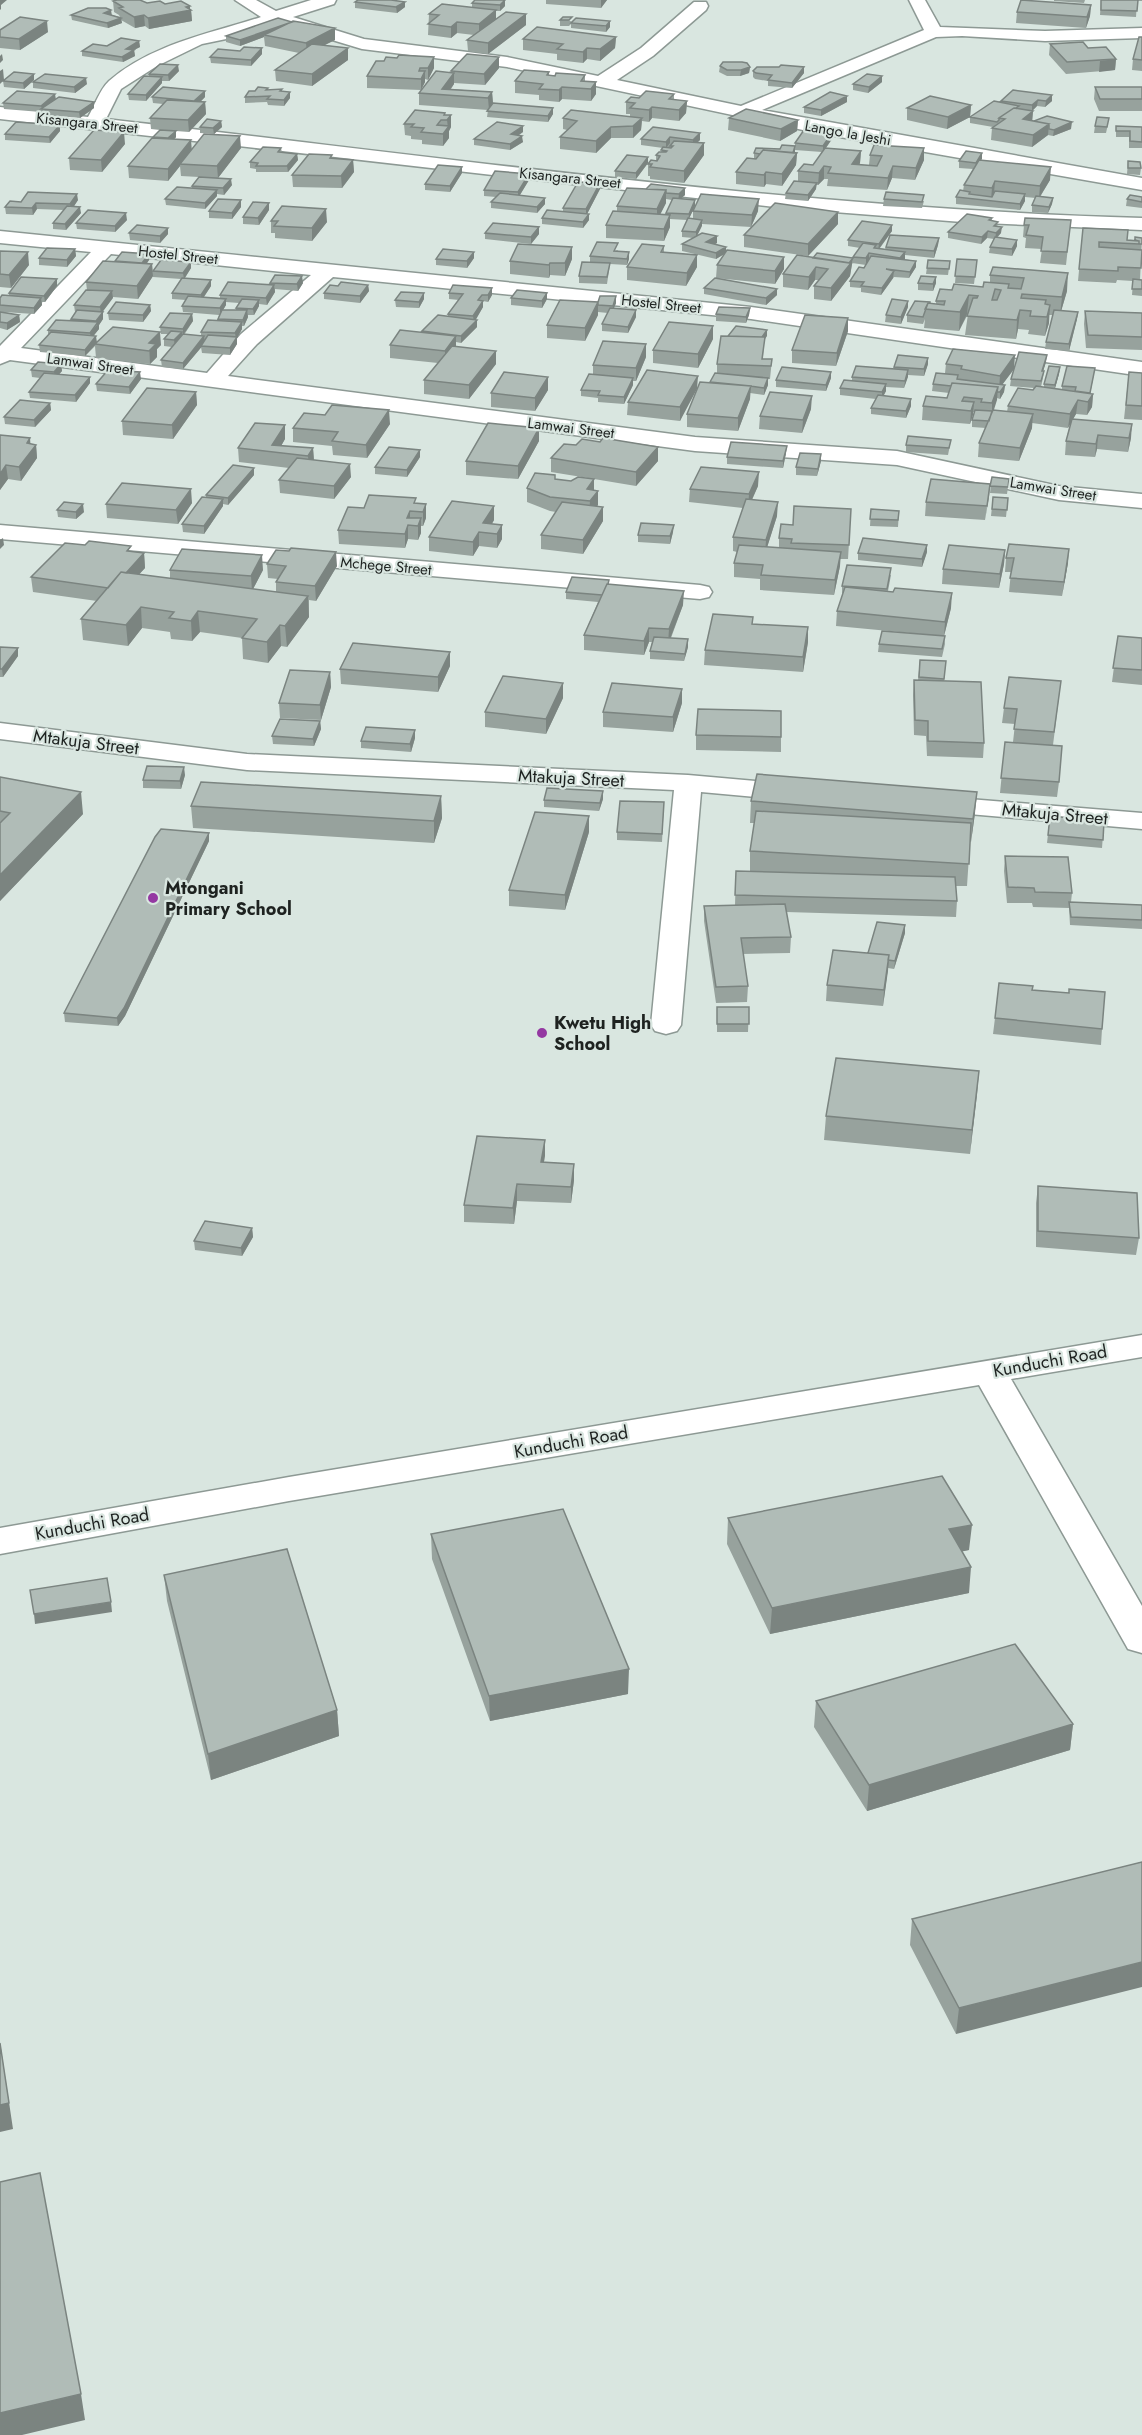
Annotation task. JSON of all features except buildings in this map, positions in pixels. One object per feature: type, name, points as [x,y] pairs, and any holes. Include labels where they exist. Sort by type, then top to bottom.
[{"type":"street","name":"Lango la Jeshi","points":[[243,0],[274,17],[362,44],[507,63],[742,112],[963,154],[1142,184]]},
{"type":"street","points":[[94,124],[114,86],[151,62],[197,40],[225,34],[328,0]]},
{"type":"street","points":[[916,0],[933,32]]},
{"type":"street","points":[[601,82],[647,52],[700,6]]},
{"type":"street","points":[[742,112],[933,32],[962,31],[1045,36],[1142,33]]},
{"type":"street","name":"Kisangara Street","points":[[0,113],[783,202],[907,213],[1142,224]]},
{"type":"street","name":"Hostel Street","points":[[0,237],[751,314],[1142,369]]},
{"type":"street","points":[[2,354],[107,248]]},
{"type":"street","points":[[212,380],[249,339],[328,271]]},
{"type":"street","name":"Lamwai Street","points":[[2,354],[695,444],[897,458],[1059,493],[1142,501]]},
{"type":"street","name":"Mchege Street","points":[[0,532],[700,592]]},
{"type":"street","name":"Mtakuja Street","points":[[0,731],[247,762],[688,783],[820,794]]},
{"type":"street","points":[[666,1024],[688,783]]},
{"type":"street","name":"Mtakuja Street","points":[[903,801],[1142,821]]},
{"type":"street","name":"Kunduchi Road","points":[[0,1541],[289,1489],[1142,1346]]},
{"type":"street","points":[[989,1371],[1142,1639]]},
{"type":"place","name":"Mtongani Primary School","points":[[153,898]]},
{"type":"place","name":"Kwetu High School","points":[[542,1033]]}]
